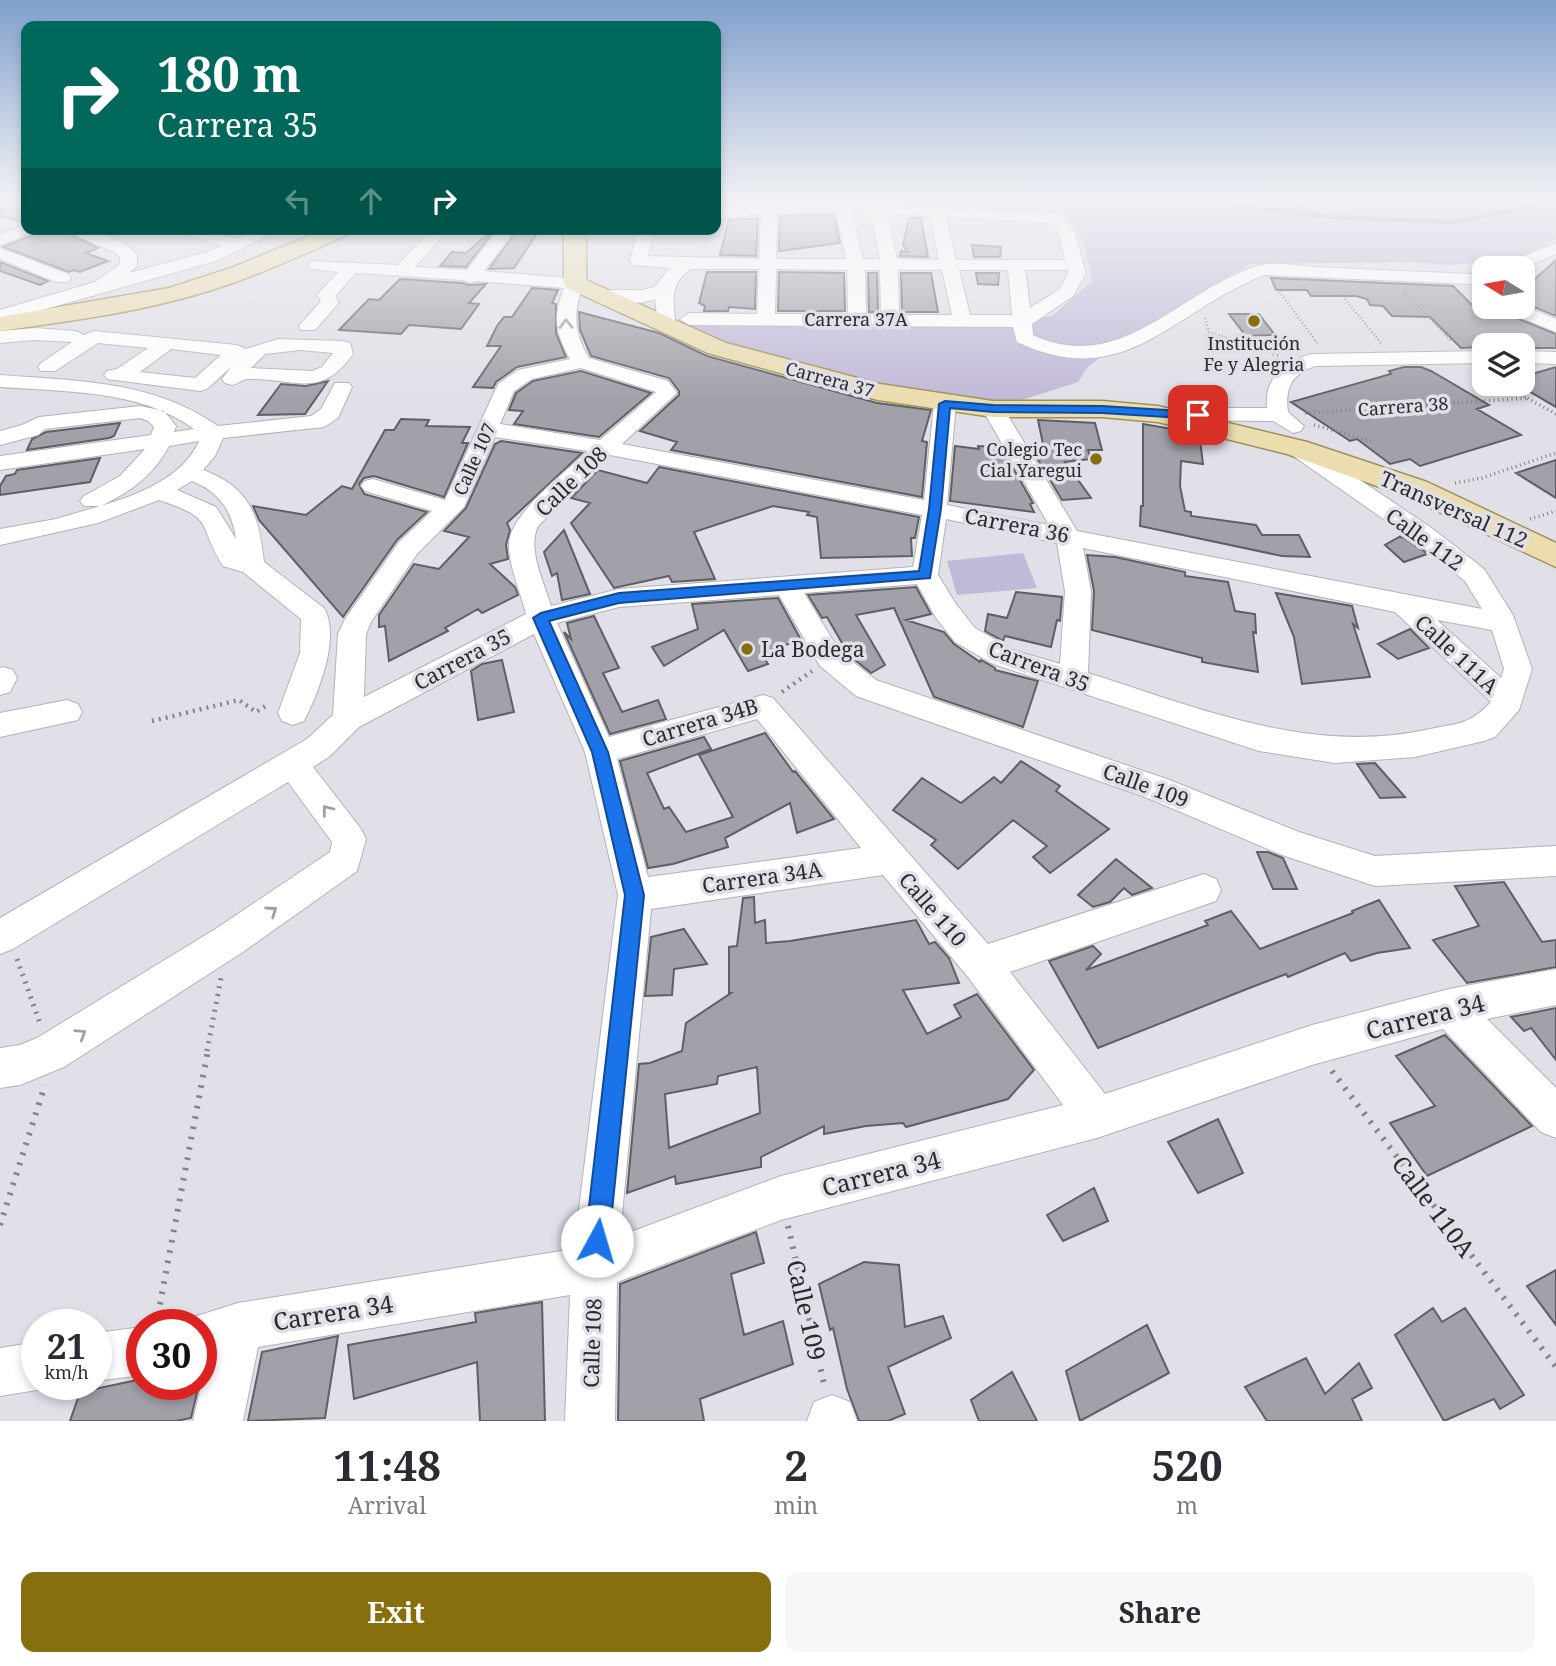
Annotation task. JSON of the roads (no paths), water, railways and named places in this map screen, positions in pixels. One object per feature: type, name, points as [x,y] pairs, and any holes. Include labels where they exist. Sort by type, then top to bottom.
[{"type":"main road","points":[[0,316],[136,294],[195,280],[235,266]]},
{"type":"main road","points":[[0,324],[111,307],[174,294],[254,266]]},
{"type":"main road","points":[[575,266],[575,284]]},
{"type":"main road","name":"Carrera 37","points":[[575,284],[678,322],[717,348],[878,393],[993,409],[1102,409],[1158,414],[1297,448],[1361,453]]},
{"type":"main road","name":"Transversal 112","points":[[1361,453],[1416,489],[1556,556]]},
{"type":"street","points":[[33,266],[62,278]]},
{"type":"street","points":[[101,286],[127,266]]},
{"type":"street","points":[[0,316],[101,286],[182,266]]},
{"type":"street","name":"Carrera 37","points":[[332,266],[575,284]]},
{"type":"street","points":[[401,272],[406,266]]},
{"type":"street","points":[[470,278],[479,266]]},
{"type":"street","points":[[678,322],[664,288],[668,276],[682,266]]},
{"type":"street","points":[[766,318],[769,266]]},
{"type":"street","points":[[856,266],[858,319]]},
{"type":"street","points":[[889,266],[890,319]]},
{"type":"street","points":[[950,266],[962,320]]},
{"type":"street","points":[[1016,266],[1023,321],[1021,331],[1024,338],[1037,346],[1056,352],[1088,353],[1119,347],[1208,299],[1233,282],[1263,270],[1325,275],[1472,278]]},
{"type":"street","points":[[1023,321],[1067,292],[1077,273],[1076,266]]},
{"type":"street","points":[[308,326],[330,302],[326,295],[351,268]]},
{"type":"street","points":[[575,284],[565,313],[566,336],[582,362]]},
{"type":"street","points":[[608,296],[643,297],[664,288]]},
{"type":"street","points":[[1535,317],[1556,326]]},
{"type":"street","name":"Carrera 37A","points":[[678,322],[766,318],[1023,321]]},
{"type":"street","points":[[0,337],[35,334],[76,337]]},
{"type":"street","points":[[48,367],[94,337],[159,343]]},
{"type":"street","points":[[0,362],[48,367],[121,376],[200,385],[237,351],[167,343],[121,376]]},
{"type":"street","points":[[1278,415],[1275,397],[1279,383],[1300,364],[1329,358],[1472,356]]},
{"type":"street","points":[[1535,357],[1556,358]]},
{"type":"street","name":"Calle 108","points":[[582,362],[661,385],[667,393],[606,446],[527,523],[522,534],[521,547],[541,618],[600,752],[635,895],[594,1268],[590,1421]]},
{"type":"street","name":"Calle 107","points":[[348,719],[352,634],[359,619],[408,548],[450,509],[505,388],[525,374],[582,362]]},
{"type":"street","points":[[186,413],[216,395],[239,373]]},
{"type":"street","points":[[0,381],[156,401],[186,413],[214,433]]},
{"type":"street","points":[[0,463],[214,433],[316,422],[330,413],[342,387]]},
{"type":"street","points":[[0,401],[27,398],[31,402],[29,408],[5,430]]},
{"type":"street","points":[[925,575],[935,509],[945,404]]},
{"type":"street","points":[[993,409],[1068,536],[1078,591],[1073,681]]},
{"type":"street","points":[[0,520],[44,516],[116,490],[147,465],[166,426],[156,416],[140,411],[39,423],[30,430],[5,430]]},
{"type":"street","points":[[1158,414],[1278,415],[1361,453]]},
{"type":"street","name":"Carrera 36","points":[[487,429],[606,446],[935,509],[1404,606],[1503,622]]},
{"type":"street","points":[[0,537],[38,531],[125,508],[158,492],[191,473],[211,448],[214,433]]},
{"type":"street","name":"Calle 112","points":[[1297,448],[1424,535],[1475,575],[1503,622],[1518,668],[1509,702]]},
{"type":"street","points":[[191,473],[208,478],[240,503],[252,566]]},
{"type":"street","points":[[373,486],[450,509]]},
{"type":"street","points":[[158,492],[205,508],[217,521],[232,560],[252,566],[314,615],[316,624],[305,684],[293,713]]},
{"type":"street","name":"Carrera 35","points":[[3,934],[292,764],[324,743],[348,719],[541,618],[619,598],[925,575],[946,611],[965,635],[1003,657],[1259,738],[1335,751],[1415,745],[1484,729],[1509,702]]},
{"type":"street","name":"Calle 109","points":[[788,587],[830,659],[866,688],[1156,788],[1294,845],[1375,871],[1556,861]]},
{"type":"street","name":"Calle 111A","points":[[1404,606],[1509,702]]},
{"type":"street","name":"Carrera 34B","points":[[600,752],[763,706]]},
{"type":"street","name":"Calle 110","points":[[763,706],[981,964],[1097,1117]]},
{"type":"street","points":[[0,725],[67,712]]},
{"type":"street","points":[[0,1068],[20,1065],[50,1054],[230,940],[345,860],[349,839],[292,764]]},
{"type":"street","name":"Carrera 34A","points":[[635,895],[890,859]]},
{"type":"street","points":[[981,964],[1205,890]]},
{"type":"street","name":"Carrera 34","points":[[220,1332],[594,1268],[781,1198],[1097,1117],[1312,1045],[1449,1008],[1556,987]]},
{"type":"street","points":[[1449,1008],[1556,1117]]},
{"type":"street","points":[[218,1421],[220,1332]]},
{"type":"street","points":[[0,1372],[21,1369]]},
{"type":"place","name":"Institución Fe y Alegria","points":[[1254,321]]},
{"type":"place","name":"Colegio Tec Cial Yaregui","points":[[1096,459]]},
{"type":"place","name":"La Bodega","points":[[747,649]]}]
